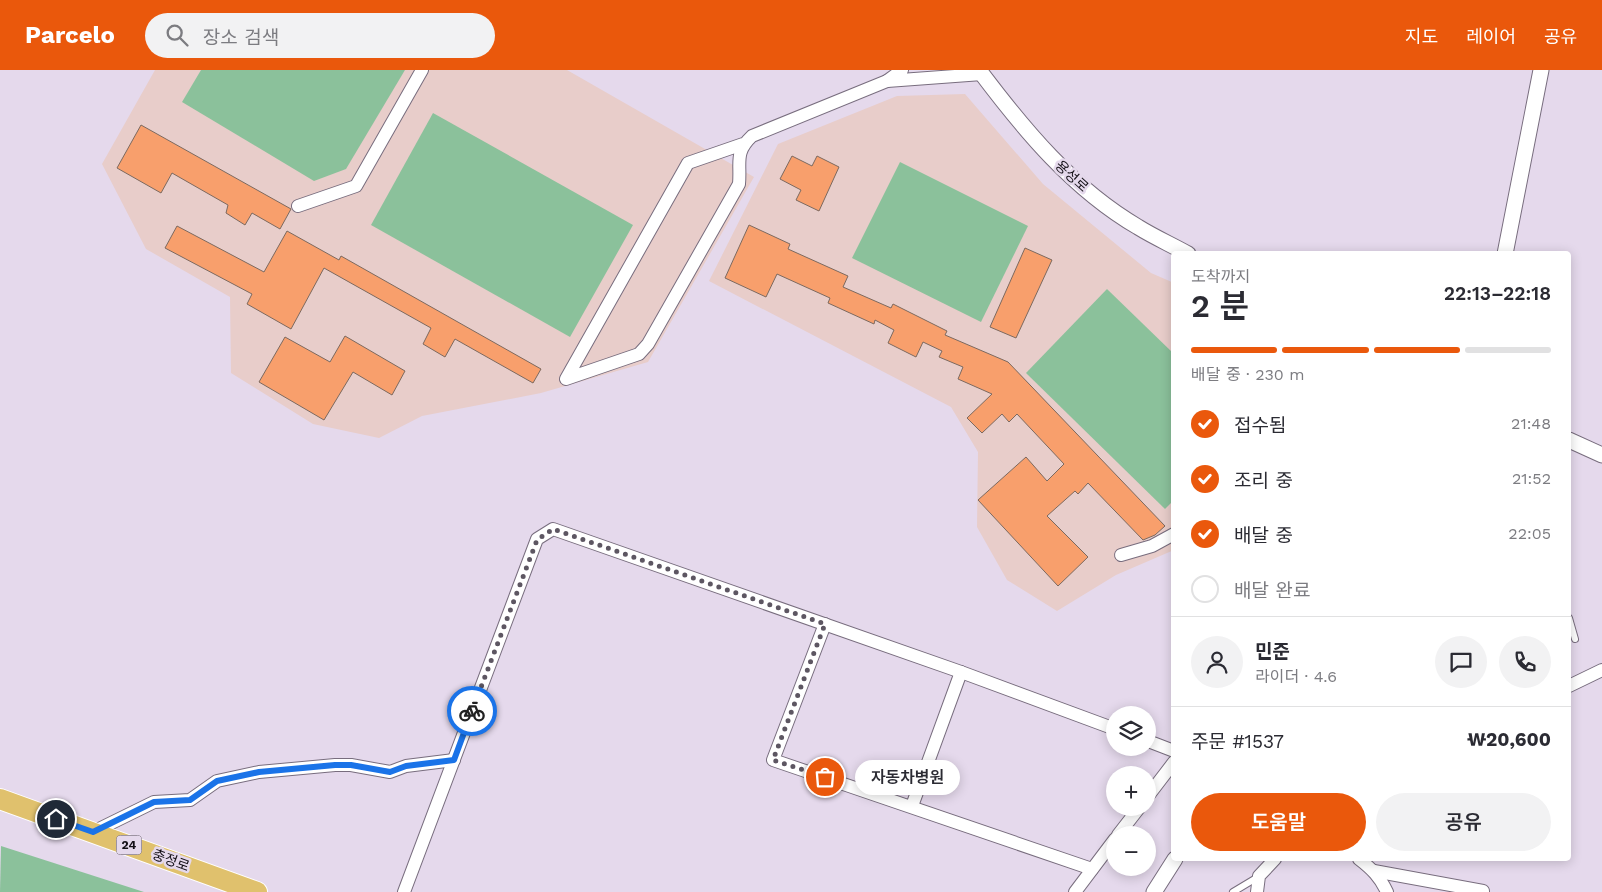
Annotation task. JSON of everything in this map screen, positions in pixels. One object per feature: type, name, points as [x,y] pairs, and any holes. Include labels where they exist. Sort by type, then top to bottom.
[{"type":"main road","name":"충정로","points":[[0,799],[257,892]]},
{"type":"street","points":[[298,206],[356,186],[422,70]]},
{"type":"street","points":[[743,144],[688,163],[566,379],[639,354],[648,344],[739,184],[738,154],[743,144],[752,136],[887,81],[902,70]]},
{"type":"street","points":[[1506,251],[1541,70]]},
{"type":"street","points":[[887,81],[981,72]]},
{"type":"street","name":"용성로","points":[[981,72],[1024,127],[1058,165],[1091,194],[1137,227],[1182,251]]},
{"type":"street","points":[[1571,441],[1602,455]]},
{"type":"street","points":[[404,892],[537,540],[553,529],[961,672],[1106,726]]},
{"type":"street","points":[[1121,556],[1152,546],[1171,536]]},
{"type":"street","points":[[825,624],[773,760],[1092,869]]},
{"type":"street","points":[[1571,685],[1602,670]]},
{"type":"street","points":[[912,806],[961,672]]},
{"type":"street","points":[[1156,744],[1171,750]]},
{"type":"street","points":[[93,832],[154,802],[190,800],[217,781],[259,772],[351,765],[390,772],[406,766],[454,760]]},
{"type":"street","points":[[1156,786],[1171,766]]},
{"type":"street","points":[[1125,826],[1133,816]]},
{"type":"street","points":[[1075,892],[1106,851]]},
{"type":"street","points":[[1154,892],[1174,861]]},
{"type":"street","points":[[1257,892],[1259,876],[1273,861]]},
{"type":"street","points":[[1362,861],[1374,871],[1382,881],[1387,892]]},
{"type":"street","points":[[1374,871],[1483,891]]},
{"type":"lane","points":[[1571,624],[1576,639],[1571,637]]},
{"type":"lane","points":[[1233,892],[1259,876]]},
{"type":"shaded area","points":[[155,70],[567,70],[754,177],[648,362],[541,393],[422,416],[379,438],[313,424],[231,373],[230,297],[146,249],[102,164]]},
{"type":"shaded area","points":[[965,94],[1043,184],[1151,273],[1171,282],[1171,551],[1116,575],[1057,611],[1007,580],[977,527],[978,452],[951,407],[709,281],[778,144],[897,96]]},
{"type":"green space","points":[[201,70],[405,70],[346,169],[314,181],[182,102]]},
{"type":"green space","points":[[433,113],[633,225],[570,337],[371,225]]},
{"type":"green space","points":[[900,162],[1028,226],[981,322],[852,258]]},
{"type":"green space","points":[[1107,289],[1171,351],[1171,503],[1165,509],[1026,373]]},
{"type":"green space","points":[[1,846],[144,892],[0,892]]},
{"type":"building","points":[[141,125],[291,209],[280,229],[252,213],[245,225],[226,213],[228,205],[172,173],[161,193],[117,168]]},
{"type":"building","points":[[792,156],[812,166],[817,156],[839,167],[819,211],[796,200],[801,190],[780,179]]},
{"type":"building","points":[[749,225],[790,244],[788,249],[848,276],[843,287],[891,308],[893,304],[947,331],[945,335],[1008,362],[1165,526],[1155,535],[1143,540],[1088,483],[1078,494],[1075,491],[1047,516],[1088,557],[1058,586],[978,500],[1026,457],[1047,481],[1064,464],[1017,414],[1009,422],[1002,414],[982,433],[967,418],[992,394],[958,379],[963,367],[939,357],[942,351],[923,342],[916,357],[888,343],[894,330],[875,320],[874,324],[828,303],[830,298],[777,274],[766,297],[725,278]]},
{"type":"building","points":[[177,226],[264,272],[287,231],[339,260],[341,256],[541,369],[533,383],[455,339],[445,357],[423,344],[431,328],[324,268],[291,329],[247,304],[252,294],[165,248]]},
{"type":"building","points":[[1025,248],[1052,260],[1016,338],[990,327]]},
{"type":"building","points":[[345,336],[405,371],[392,395],[353,372],[324,420],[259,382],[285,337],[330,362]]},
{"type":"way so far","points":[[472,711],[537,540],[553,529],[825,624],[773,760],[825,777]]},
{"type":"place","name":"자동차병원","points":[[825,777]]},
{"type":"route","points":[[56,819],[93,832],[154,802],[190,800],[217,781],[259,772],[351,765],[390,772],[406,766],[454,760],[472,711]]}]
